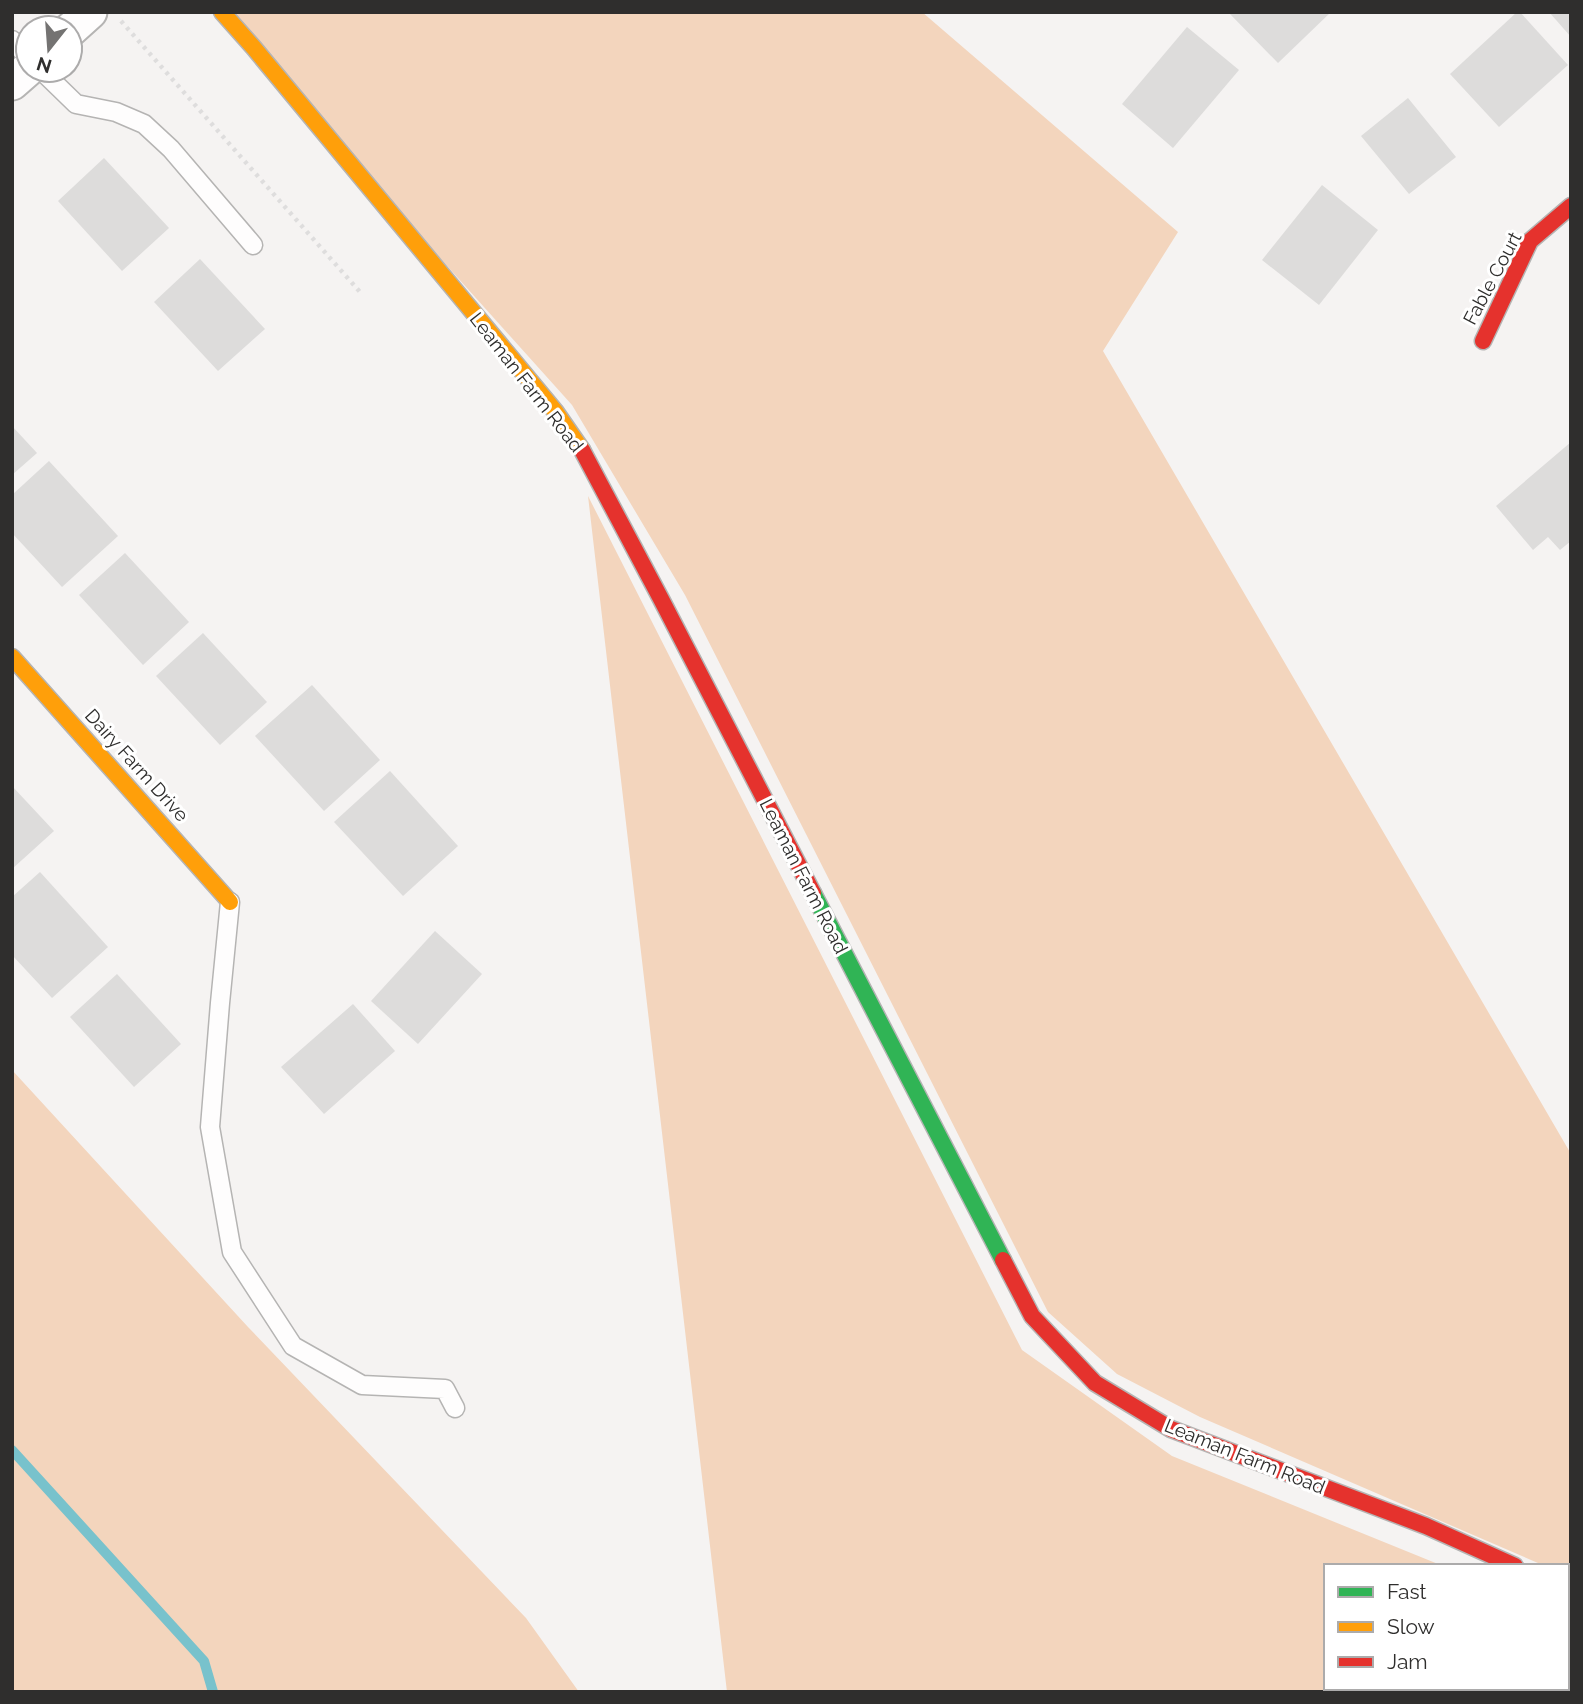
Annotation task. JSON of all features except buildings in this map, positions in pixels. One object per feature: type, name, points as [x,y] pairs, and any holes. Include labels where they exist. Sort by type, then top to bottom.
[{"type":"street","name":"Leaman Farm Road","points":[[222,12],[555,411],[579,445],[1031,1316],[1095,1383],[1171,1429],[1426,1526],[1511,1564]]},
{"type":"street","name":"Fable Court","points":[[1483,341],[1530,241],[1571,206]]},
{"type":"street","name":"Dairy Farm Drive","points":[[12,657],[230,902]]},
{"type":"lane","points":[[55,84],[76,104],[116,112],[144,124],[171,149],[253,245]]},
{"type":"lane","points":[[230,902],[211,1127],[232,1252],[293,1346],[362,1385],[445,1389],[455,1408]]},
{"type":"path","points":[[114,12],[360,292]]},
{"type":"shaded area","points":[[219,12],[922,12],[1178,232],[1103,351],[1571,1154],[1571,1577],[1569,1564],[1540,1564],[1200,1417],[1117,1374],[1048,1312],[685,595],[572,405]]},
{"type":"shaded area","points":[[588,496],[1022,1350],[1172,1456],[1438,1564],[1324,1564],[1324,1690],[1569,1690],[1571,1617],[1571,1692],[727,1692]]},
{"type":"shaded area","points":[[12,1070],[248,1327],[526,1618],[579,1692],[12,1692]]},
{"type":"waterway","points":[[12,1450],[204,1661],[213,1692]]},
{"type":"traffic: fast","points":[[813,893],[1003,1260]]},
{"type":"traffic: slow","points":[[222,12],[555,411],[582,450]]},
{"type":"traffic: slow","points":[[12,657],[230,902]]},
{"type":"traffic: jam","points":[[1483,341],[1530,241],[1571,206]]},
{"type":"traffic: jam","points":[[582,450],[813,893]]},
{"type":"traffic: jam","points":[[1003,1260],[1032,1316],[1095,1383],[1171,1429],[1426,1526],[1511,1564]]}]
